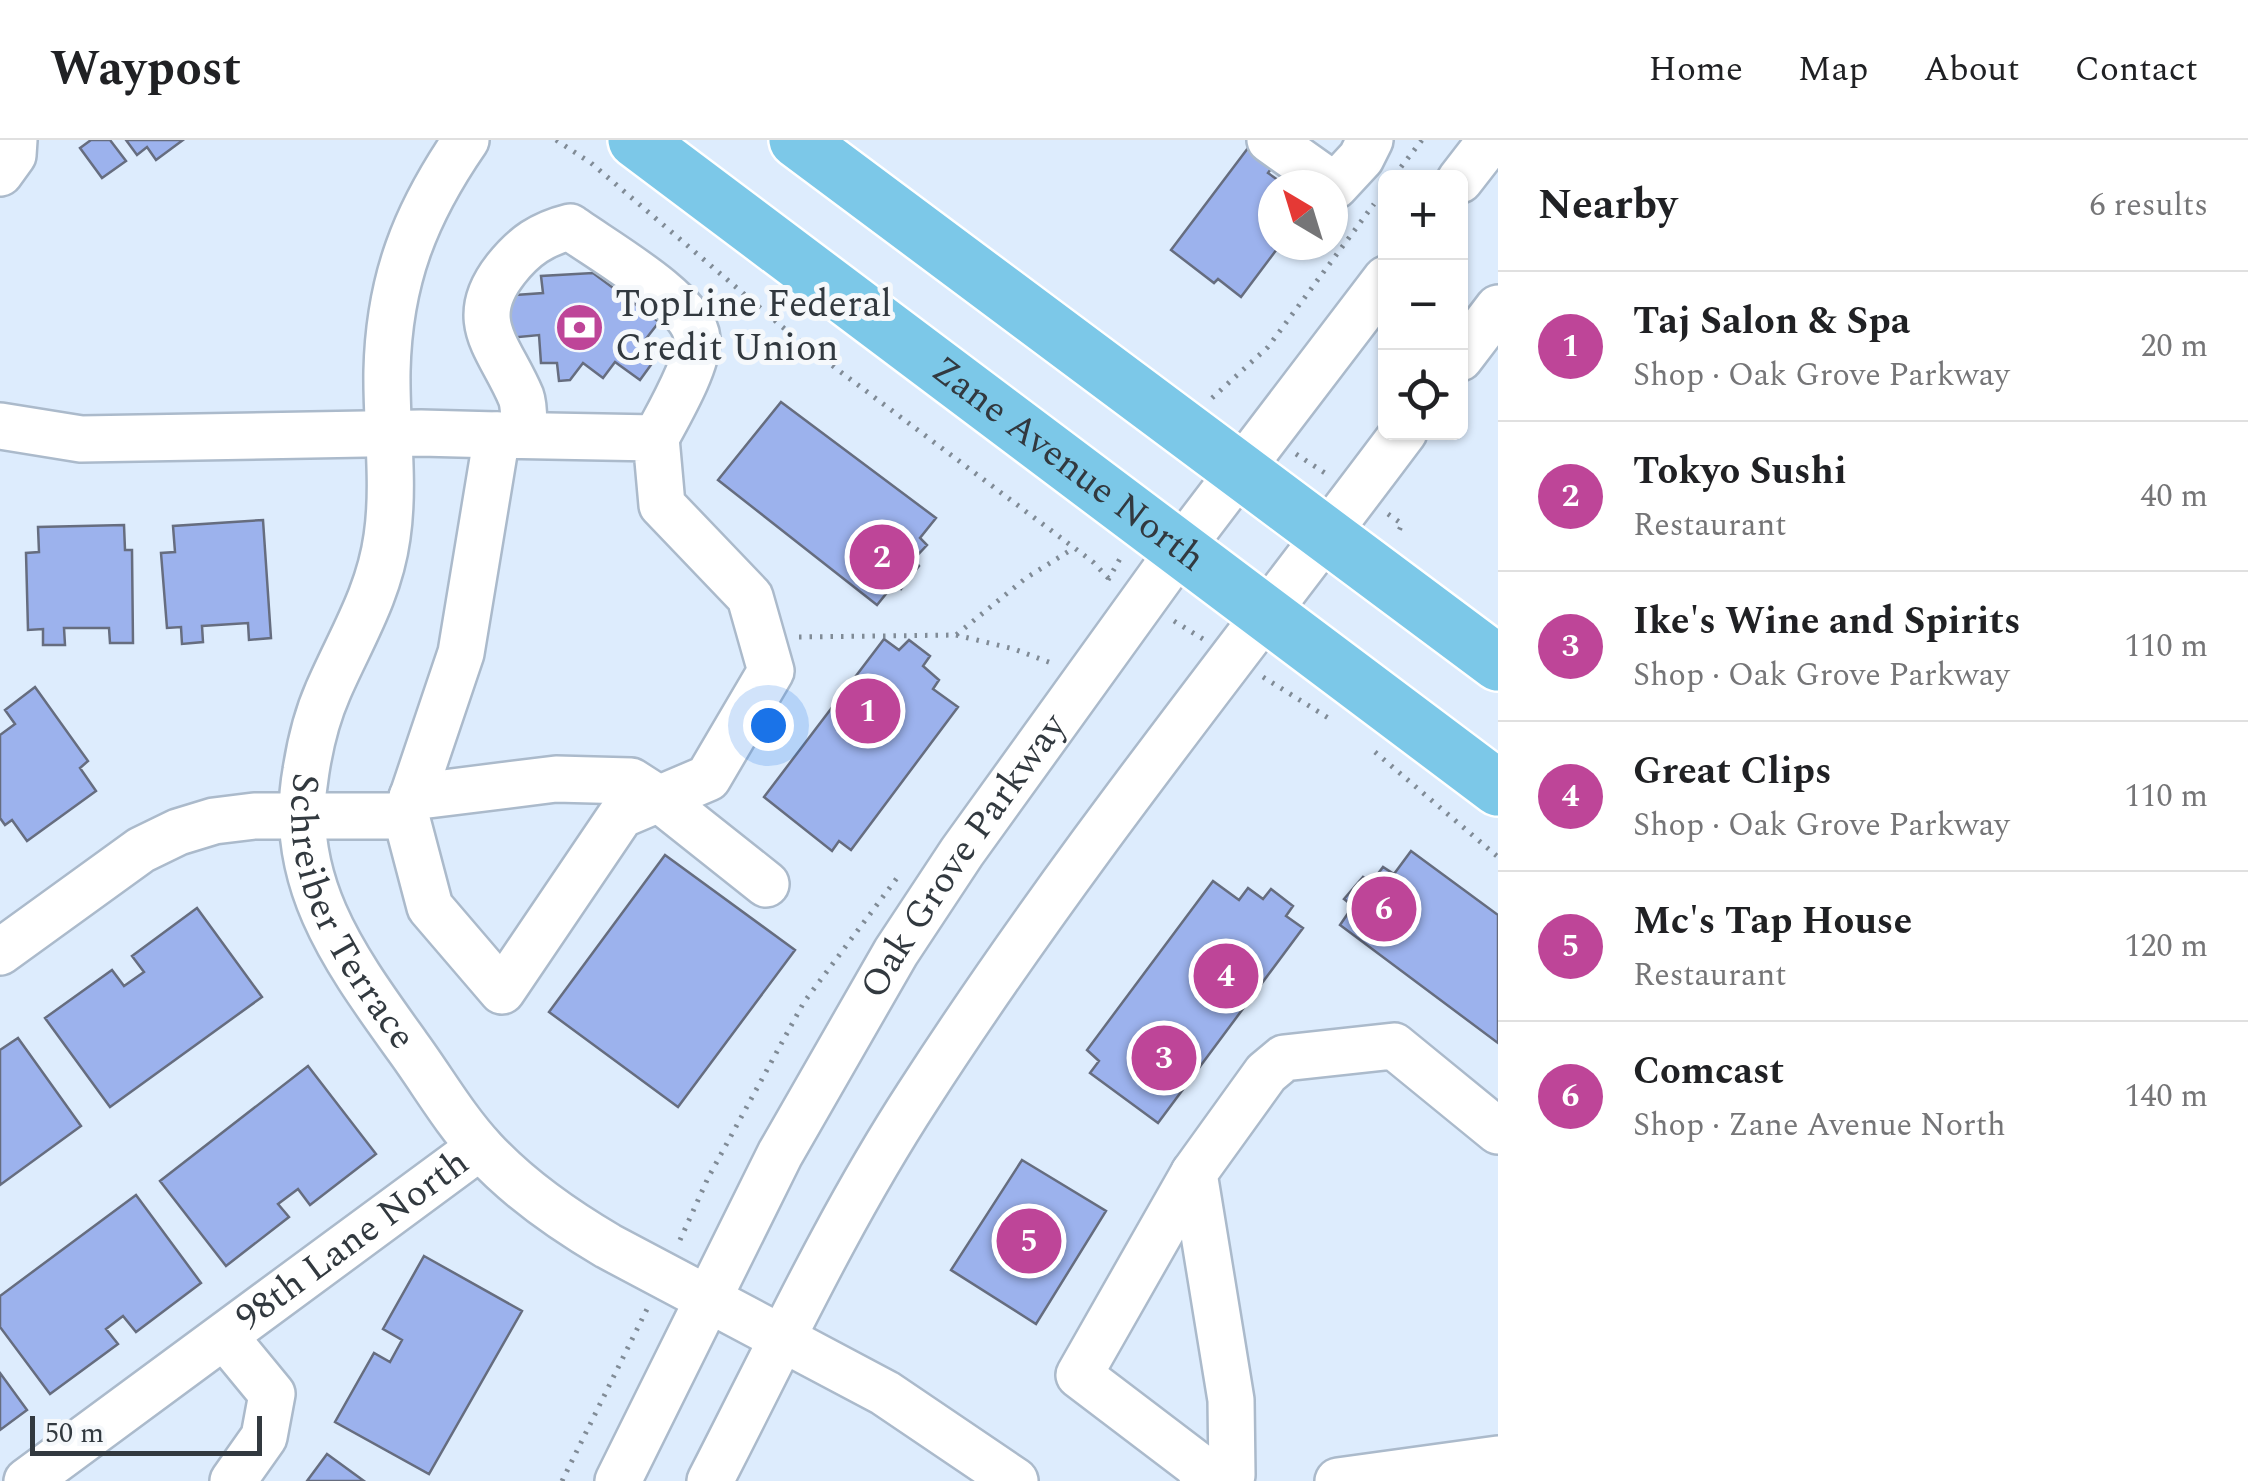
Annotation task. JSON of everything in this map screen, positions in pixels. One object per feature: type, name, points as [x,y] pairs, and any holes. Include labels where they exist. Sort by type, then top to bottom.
[{"type":"main road","name":"Zane Avenue North","points":[[636,140],[1498,788]]},
{"type":"main road","points":[[797,140],[1343,515],[1381,575],[1498,664]]},
{"type":"street","points":[[0,174],[13,156],[14,140]]},
{"type":"street","name":"Schreiber Terrace","points":[[466,140],[426,203],[396,282],[387,371],[388,534],[379,581],[327,693],[305,776],[303,815],[309,870],[323,917],[349,964],[480,1147],[519,1185],[568,1223],[885,1394],[1015,1481]]},
{"type":"street","points":[[1270,140],[1335,186],[1361,158],[1370,140]]},
{"type":"street","points":[[1468,170],[1491,140]]},
{"type":"street","points":[[570,227],[676,304],[692,321],[698,340],[686,381],[656,438],[662,506],[750,598],[771,671],[708,778],[621,815],[502,991],[430,906],[409,806],[461,652],[510,435],[523,400],[491,339],[485,311],[495,283],[512,260],[546,234],[570,227]]},
{"type":"street","name":"Oak Grove Parkway","points":[[618,1481],[780,1154],[896,952],[973,836],[1181,548],[1378,290]]},
{"type":"street","points":[[1466,350],[1498,308]]},
{"type":"street","points":[[0,426],[81,439],[389,435],[656,438]]},
{"type":"street","points":[[710,1481],[856,1196],[974,1009],[1398,440]]},
{"type":"street","points":[[0,952],[141,850],[178,832],[214,821],[303,815],[336,818],[556,779],[630,781],[659,799],[766,884]]},
{"type":"street","points":[[1206,1481],[1196,1464],[1079,1375],[1194,1173],[1266,1073],[1284,1058],[1394,1046],[1498,1131]]},
{"type":"street","name":"98th Lane North","points":[[28,1481],[480,1147]]},
{"type":"street","points":[[1194,1173],[1232,1400],[1232,1474],[1227,1481]]},
{"type":"street","name":"98th Lane North","points":[[225,1337],[272,1394],[264,1437],[234,1481]]},
{"type":"street","points":[[1338,1481],[1498,1459]]},
{"type":"path","points":[[556,140],[591,163],[793,336],[1074,548],[1108,580]]},
{"type":"path","points":[[1400,170],[1422,140]]},
{"type":"path","points":[[1374,204],[1268,346],[1209,401],[1254,454],[1343,515],[1402,524],[1381,575]]},
{"type":"path","points":[[956,635],[1026,578],[1074,548]]},
{"type":"path","points":[[761,636],[956,635],[1014,648],[1056,664]]},
{"type":"path","points":[[1333,665],[1304,702],[1342,727]]},
{"type":"path","points":[[1362,742],[1498,857]]},
{"type":"path","points":[[562,1481],[638,1327]]},
{"type":"building","points":[[91,140],[110,140],[126,161],[102,178],[80,148]]},
{"type":"building","points":[[126,140],[183,140],[156,160],[147,147],[137,155]]},
{"type":"building","points":[[1248,148],[1273,166],[1270,170],[1258,170],[1258,260],[1269,260],[1241,297],[1218,279],[1214,283],[1171,250]]},
{"type":"building","points":[[593,273],[659,322],[645,340],[661,351],[640,380],[615,362],[603,378],[583,363],[570,380],[559,381],[557,363],[541,363],[539,335],[507,338],[499,296],[543,293],[541,276]]},
{"type":"building","points":[[781,402],[936,518],[920,538],[927,545],[914,559],[919,566],[901,589],[894,584],[877,605],[718,480]]},
{"type":"building","points":[[263,520],[271,638],[249,640],[248,623],[202,626],[203,642],[182,644],[181,627],[167,628],[161,553],[175,552],[173,526]]},
{"type":"building","points":[[124,525],[125,550],[132,550],[133,643],[110,643],[109,628],[64,628],[65,645],[43,645],[43,629],[28,630],[26,553],[39,552],[38,527]]},
{"type":"building","points":[[884,639],[899,650],[909,640],[930,656],[923,666],[939,680],[933,689],[958,707],[851,850],[839,841],[832,851],[764,797]]},
{"type":"building","points":[[35,687],[88,761],[80,768],[96,791],[27,841],[12,820],[5,825],[0,818],[0,735],[15,724],[5,710]]},
{"type":"building","points":[[1411,851],[1498,915],[1498,1043],[1340,925],[1353,906],[1344,899],[1363,877],[1371,883],[1383,867],[1394,874]]},
{"type":"building","points":[[665,855],[795,950],[678,1107],[549,1012]]},
{"type":"building","points":[[1213,881],[1239,900],[1248,888],[1263,899],[1271,889],[1293,906],[1286,916],[1303,928],[1158,1123],[1090,1073],[1099,1061],[1087,1050]]},
{"type":"building","points":[[197,908],[262,997],[110,1107],[45,1018],[112,970],[124,986],[144,972],[132,956]]},
{"type":"building","points":[[18,1038],[81,1126],[0,1185],[0,1050]]},
{"type":"building","points":[[308,1066],[376,1154],[310,1205],[298,1189],[278,1204],[289,1217],[226,1266],[160,1181]]},
{"type":"building","points":[[1022,1160],[1106,1211],[1036,1324],[951,1270]]},
{"type":"building","points":[[136,1195],[201,1283],[136,1332],[123,1316],[106,1329],[118,1344],[50,1394],[0,1327],[0,1296]]},
{"type":"building","points":[[424,1256],[522,1311],[429,1474],[335,1422],[374,1353],[390,1362],[402,1340],[383,1329]]},
{"type":"building","points":[[0,1373],[27,1410],[0,1430]]},
{"type":"building","points":[[327,1454],[364,1481],[307,1481]]},
{"type":"place","name":"TopLine Federal Credit Union","points":[[580,327]]},
{"type":"place","name":"Tokyo Sushi","points":[[882,557]]},
{"type":"place","name":"Taj Salon & Spa","points":[[868,711]]},
{"type":"place","name":"Comcast","points":[[1384,909]]},
{"type":"place","name":"Great Clips","points":[[1226,976]]},
{"type":"place","name":"Ike's Wine and Spirits","points":[[1164,1058]]},
{"type":"place","name":"Mc's Tap House","points":[[1029,1241]]}]
